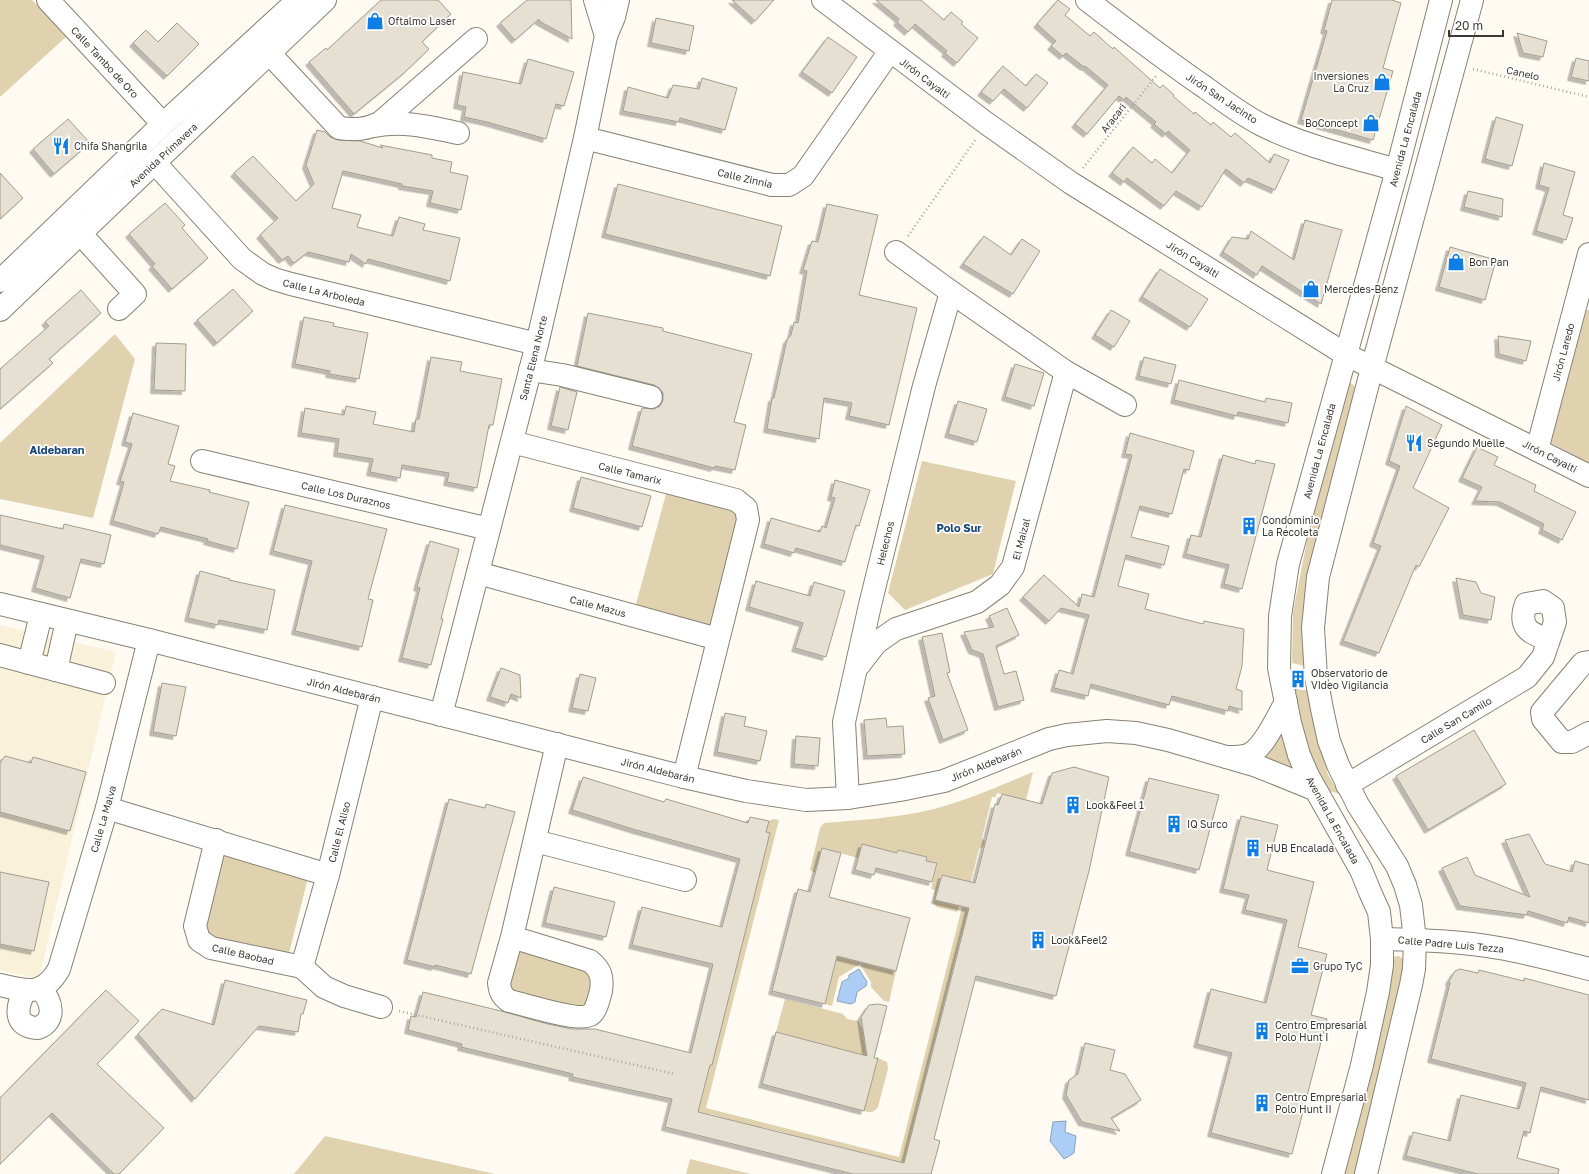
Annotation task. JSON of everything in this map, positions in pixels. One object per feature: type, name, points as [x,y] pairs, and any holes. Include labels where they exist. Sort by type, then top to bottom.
[{"type":"street","name":"Calle Tambo de Oro","points":[[48,0],[163,124]]},
{"type":"street","points":[[0,281],[163,124],[298,0]]},
{"type":"street","name":"Avenida Primavera","points":[[0,310],[325,0]]},
{"type":"street","points":[[596,0],[606,36]]},
{"type":"street","name":"Santa Elena Norte","points":[[441,715],[537,344],[585,138],[606,36],[614,17],[618,0]]},
{"type":"street","name":"Jirón Cayalti","points":[[823,0],[986,123],[1072,183],[1345,354],[1589,476]]},
{"type":"street","name":"Jirón San Jacinto","points":[[1087,0],[1168,62],[1244,115],[1262,125],[1286,136],[1312,145],[1397,170]]},
{"type":"street","name":"Avenida La Encalada","points":[[1333,1174],[1362,1065],[1376,1000],[1382,966],[1382,939],[1379,912],[1361,870],[1314,789],[1299,754],[1279,668],[1280,624],[1288,564],[1397,170],[1441,0]]},
{"type":"street","points":[[1366,1174],[1411,985],[1414,969],[1416,940],[1411,905],[1397,866],[1380,842],[1347,785],[1329,741],[1316,676],[1313,628],[1318,577],[1372,368],[1472,0]]},
{"type":"street","points":[[373,126],[381,122],[476,39]]},
{"type":"street","name":"Calle Zinnia","points":[[585,138],[772,186],[789,185],[803,176],[890,52]]},
{"type":"street","points":[[270,54],[338,128],[356,130],[386,124],[402,123],[422,125],[458,133]]},
{"type":"street","name":"Calle La Arboleda","points":[[155,163],[232,249],[253,268],[268,277],[291,284],[537,344]]},
{"type":"street","points":[[80,233],[135,294],[118,309]]},
{"type":"street","points":[[896,252],[1066,372],[1125,406]]},
{"type":"street","name":"Jirón Laredo","points":[[1537,450],[1584,293],[1589,254]]},
{"type":"street","name":"Helechos","points":[[848,798],[844,722],[870,606],[924,386],[951,292]]},
{"type":"street","points":[[530,370],[562,375],[651,397]]},
{"type":"street","name":"El Maizal","points":[[857,668],[876,643],[896,629],[977,602],[1000,585],[1013,567],[1066,372]]},
{"type":"street","name":"Calle Tamarix","points":[[512,442],[736,500],[746,508],[748,520],[718,638]]},
{"type":"street","name":"Calle Los Duraznos","points":[[202,461],[489,529]]},
{"type":"street","name":"Calle Mazus","points":[[478,573],[718,638]]},
{"type":"street","name":"Jirón Aldebarán","points":[[0,604],[149,640],[684,776],[746,791],[806,800],[848,798],[944,781],[1049,739],[1088,732],[1107,731],[1136,733],[1257,766],[1338,798],[1346,805],[1361,831],[1373,845],[1397,866]]},
{"type":"street","points":[[870,606],[896,629]]},
{"type":"street","points":[[29,663],[41,615]]},
{"type":"street","points":[[56,670],[67,621]]},
{"type":"street","points":[[684,776],[718,638]]},
{"type":"street","name":"Calle San Camilo","points":[[1347,785],[1527,677],[1543,657],[1549,639]]},
{"type":"street","name":"Calle La Malva","points":[[0,985],[32,990],[48,986],[59,969],[107,808],[149,640]]},
{"type":"street","points":[[0,655],[104,683]]},
{"type":"street","points":[[1589,662],[1583,663],[1542,712],[1543,719],[1562,742],[1572,742],[1589,733]]},
{"type":"street","name":"Calle El Aliso","points":[[302,967],[328,875],[372,697]]},
{"type":"street","points":[[1227,757],[1240,757],[1257,750],[1286,702]]},
{"type":"street","points":[[512,937],[590,962],[597,967],[601,975],[602,984],[597,1004],[592,1014],[584,1017],[573,1017],[509,1001],[499,990],[499,983],[512,937],[557,744]]},
{"type":"street","points":[[107,808],[328,875]]},
{"type":"street","name":"Calle Baobad","points":[[216,840],[195,926],[199,940],[212,948],[302,967]]},
{"type":"street","points":[[535,841],[684,880]]},
{"type":"street","name":"Calle Padre Luis Tezza","points":[[1382,939],[1416,940],[1498,948],[1532,954],[1589,969]]},
{"type":"street","points":[[302,967],[324,987],[344,996],[381,1007]]},
{"type":"path","name":"Aracari","points":[[1072,183],[1168,62]]},
{"type":"path","name":"Canelo","points":[[1454,64],[1589,97]]},
{"type":"path","points":[[896,252],[986,123]]},
{"type":"path","points":[[381,1007],[675,1074]]},
{"type":"shaded area","points":[[0,0],[32,0],[67,36],[0,97]]},
{"type":"shaded area","points":[[1589,310],[1589,463],[1549,442],[1581,311]]},
{"type":"shaded area","points":[[115,334],[135,359],[93,518],[0,499],[0,443]]},
{"type":"shaded area","points":[[1348,381],[1360,390],[1305,666],[1292,663],[1293,612],[1307,541]]},
{"type":"shaded area","points":[[922,461],[1016,481],[993,574],[905,610],[888,593]]},
{"type":"shaded area","points":[[669,483],[746,508],[718,639],[633,615]]},
{"type":"shaded area","points":[[0,625],[116,652],[39,979],[0,970]]},
{"type":"shaded area","points":[[1293,690],[1308,690],[1312,717],[1328,775],[1340,794],[1322,789],[1304,744]]},
{"type":"shaded area","points":[[1282,727],[1296,770],[1259,757]]},
{"type":"shaded area","points":[[1033,772],[1026,800],[997,793],[996,797],[992,797],[982,838],[985,842],[983,847],[979,849],[969,890],[961,880],[941,875],[935,900],[959,906],[957,912],[937,907],[933,903],[935,890],[931,889],[937,864],[926,861],[927,857],[898,850],[897,853],[858,858],[822,848],[815,873],[810,870],[820,828],[824,823],[891,817],[930,810],[969,798]]},
{"type":"shaded area","points":[[773,819],[779,820],[706,1108],[899,1157],[962,907],[972,909],[962,933],[942,1013],[910,1168],[893,1160],[813,1140],[811,1144],[789,1138],[790,1134],[761,1127],[760,1131],[737,1125],[738,1122],[710,1114],[708,1118],[691,1114],[701,1101],[766,832],[769,821]]},
{"type":"shaded area","points":[[221,848],[310,870],[287,961],[198,938]]},
{"type":"shaded area","points":[[517,939],[591,961],[592,1013],[507,998]]},
{"type":"shaded area","points":[[837,956],[896,971],[889,1002],[884,1001],[871,987],[871,982],[860,964],[839,977],[832,1006],[825,1004]]},
{"type":"shaded area","points":[[1399,956],[1405,961],[1405,964],[1356,1174],[1343,1174],[1392,957]]},
{"type":"shaded area","points":[[785,999],[843,1014],[847,1019],[858,1021],[866,1033],[879,1039],[874,1058],[776,1032]]},
{"type":"shaded area","points":[[878,1058],[887,1062],[888,1069],[878,1107],[871,1112],[868,1112],[864,1111]]},
{"type":"shaded area","points":[[325,1136],[495,1174],[294,1174]]},
{"type":"shaded area","points":[[690,1159],[751,1174],[686,1174]]},
{"type":"water","points":[[859,969],[867,982],[866,986],[857,992],[855,1002],[851,1004],[837,1001],[842,982],[849,978],[849,975]]},
{"type":"water","points":[[1066,1121],[1065,1132],[1076,1136],[1074,1153],[1064,1159],[1050,1141],[1053,1122]]},
{"type":"building","points":[[381,0],[438,0],[451,14],[422,42],[429,49],[404,73],[354,114],[309,62],[326,48],[327,50]]},
{"type":"building","points":[[527,0],[571,0],[572,39],[539,21],[539,19],[515,40],[500,23]]},
{"type":"building","points":[[732,0],[774,0],[755,21]]},
{"type":"building","points":[[876,0],[921,0],[944,20],[951,12],[963,22],[961,24],[978,38],[957,63],[945,53],[947,51],[915,24],[908,32],[897,22],[899,19]]},
{"type":"building","points":[[1058,0],[1070,9],[1065,15],[1090,36],[1094,32],[1113,49],[1114,47],[1160,88],[1163,85],[1174,95],[1173,96],[1194,114],[1195,112],[1211,125],[1213,122],[1231,137],[1235,133],[1270,163],[1274,154],[1289,160],[1275,190],[1248,178],[1244,183],[1226,169],[1202,207],[1176,191],[1164,206],[1127,178],[1124,182],[1112,173],[1133,147],[1152,163],[1155,159],[1172,173],[1190,150],[1168,131],[1166,134],[1154,124],[1156,122],[1126,97],[1124,100],[1119,96],[1087,134],[1075,124],[1108,85],[1066,53],[1063,56],[1051,46],[1056,41],[1037,24]]},
{"type":"building","points":[[1332,0],[1392,0],[1401,3],[1383,68],[1393,71],[1373,140],[1301,120],[1327,31],[1324,30]]},
{"type":"building","points":[[656,18],[694,26],[689,51],[651,43]]},
{"type":"building","points":[[177,23],[199,44],[167,76],[133,43],[146,30],[158,42]]},
{"type":"building","points":[[1517,33],[1547,41],[1543,57],[1523,53]]},
{"type":"building","points":[[828,37],[857,57],[832,93],[802,72]]},
{"type":"building","points":[[1576,58],[1589,61],[1589,81],[1571,77]]},
{"type":"building","points":[[528,59],[574,72],[564,106],[556,104],[546,139],[464,117],[466,107],[457,105],[463,72],[521,84]]},
{"type":"building","points":[[1003,66],[1026,86],[1036,74],[1048,83],[1027,108],[1004,89],[993,101],[981,92]]},
{"type":"building","points":[[702,78],[737,88],[725,130],[680,118],[679,122],[623,111],[628,87],[668,98],[673,85],[699,89]]},
{"type":"building","points":[[1496,117],[1523,125],[1512,166],[1485,159]]},
{"type":"building","name":"Chifa Shangrila","points":[[68,119],[90,143],[54,174],[33,149]]},
{"type":"building","points":[[317,130],[325,132],[330,137],[338,140],[360,141],[383,148],[380,145],[432,155],[432,158],[452,162],[450,172],[468,176],[461,210],[430,203],[433,191],[402,186],[402,184],[343,171],[332,208],[361,215],[357,227],[393,236],[399,217],[425,224],[423,230],[460,238],[450,281],[368,259],[366,264],[351,254],[349,262],[308,252],[294,263],[288,256],[282,260],[260,235],[278,218],[234,173],[253,156],[296,201],[314,184],[306,165]]},
{"type":"building","points":[[1544,163],[1575,172],[1563,215],[1573,218],[1566,240],[1536,231],[1549,188],[1539,185]]},
{"type":"building","points":[[0,173],[23,198],[0,219]]},
{"type":"building","points":[[618,184],[782,226],[770,276],[605,234]]},
{"type":"building","points":[[1468,191],[1503,199],[1502,217],[1464,207]]},
{"type":"building","points":[[165,203],[185,225],[182,228],[208,258],[172,289],[152,266],[155,264],[129,234]]},
{"type":"building","points":[[827,204],[878,215],[859,295],[917,308],[889,425],[849,416],[852,403],[824,398],[819,439],[767,429],[772,398],[774,398],[787,340],[791,335],[794,322],[798,323],[807,271],[803,270],[812,241],[818,242]]},
{"type":"building","points":[[1305,220],[1342,230],[1321,304],[1262,266],[1257,275],[1223,252],[1232,237],[1248,239],[1251,231],[1294,260]]},
{"type":"building","points":[[984,236],[1011,255],[1022,239],[1040,251],[1013,294],[963,264]]},
{"type":"building","points":[[1450,247],[1496,260],[1485,300],[1439,287]]},
{"type":"building","points":[[1160,269],[1208,299],[1190,327],[1142,297]]},
{"type":"building","points":[[233,289],[253,311],[217,343],[197,320]]},
{"type":"building","points":[[81,290],[101,313],[49,359],[53,363],[0,409],[0,369],[49,326],[45,322]]},
{"type":"building","points":[[1111,310],[1130,321],[1114,347],[1095,335]]},
{"type":"building","points":[[588,313],[663,328],[663,331],[752,354],[734,422],[746,425],[735,470],[715,466],[714,468],[632,446],[642,408],[654,409],[660,406],[663,400],[663,393],[654,385],[577,366]]},
{"type":"building","points":[[304,317],[334,323],[333,326],[368,333],[359,379],[329,374],[330,371],[295,364]]},
{"type":"building","points":[[1498,336],[1531,341],[1526,361],[1499,354]]},
{"type":"building","points":[[156,343],[186,344],[185,391],[154,390]]},
{"type":"building","points":[[431,357],[462,362],[460,371],[502,379],[493,425],[489,425],[477,488],[447,482],[449,473],[402,465],[400,478],[370,472],[373,459],[337,453],[339,439],[301,433],[305,408],[344,415],[346,406],[376,412],[373,424],[414,432],[416,419],[419,419]]},
{"type":"building","points":[[1144,357],[1176,365],[1171,384],[1139,376]]},
{"type":"building","points":[[1015,364],[1044,373],[1034,406],[1005,397]]},
{"type":"building","points":[[1179,380],[1265,402],[1266,398],[1292,403],[1288,423],[1238,412],[1237,416],[1174,400]]},
{"type":"building","points":[[560,387],[577,392],[568,430],[551,426]]},
{"type":"building","points":[[958,401],[987,409],[977,442],[948,434]]},
{"type":"building","points":[[1406,406],[1442,425],[1413,488],[1449,508],[1419,567],[1416,565],[1379,653],[1343,641],[1381,546],[1373,543],[1400,466],[1389,461]]},
{"type":"building","points":[[133,413],[179,426],[168,464],[175,466],[170,481],[210,490],[209,492],[249,502],[237,549],[207,541],[208,539],[161,527],[158,534],[113,521],[124,482],[120,481],[132,444],[125,442]]},
{"type":"building","points":[[1130,433],[1194,451],[1189,470],[1184,469],[1172,514],[1140,506],[1131,537],[1169,546],[1164,565],[1126,555],[1118,586],[1149,594],[1145,609],[1203,624],[1204,621],[1244,629],[1242,666],[1236,689],[1242,691],[1242,710],[1229,706],[1228,711],[1172,696],[1169,705],[1091,684],[1088,696],[1054,688],[1059,670],[1073,674],[1089,615],[1061,608],[1049,621],[1023,597],[1044,575],[1079,607],[1082,594],[1094,597],[1132,455],[1125,454]]},
{"type":"building","points":[[1477,447],[1498,457],[1494,465],[1536,485],[1534,491],[1576,512],[1562,540],[1542,530],[1544,524],[1500,502],[1475,501],[1482,487],[1462,478]]},
{"type":"building","name":"Condominio La Recoleta","points":[[1223,455],[1255,464],[1256,460],[1275,464],[1242,589],[1224,584],[1229,565],[1186,554],[1191,535],[1201,537]]},
{"type":"building","points":[[581,477],[651,496],[642,527],[573,508]]},
{"type":"building","points":[[835,480],[870,490],[859,526],[856,525],[845,562],[796,548],[794,553],[764,544],[771,518],[820,532],[822,526],[826,528],[835,498],[831,497]]},
{"type":"building","points":[[285,505],[387,529],[368,599],[373,600],[362,647],[295,631],[312,561],[273,551]]},
{"type":"building","points":[[0,515],[63,529],[64,524],[111,535],[104,564],[81,559],[70,598],[35,588],[44,556],[0,545]]},
{"type":"building","points":[[430,541],[459,549],[431,665],[402,658],[420,588],[417,587]]},
{"type":"building","points":[[200,571],[230,579],[229,580],[275,590],[267,630],[219,620],[218,625],[188,618]]},
{"type":"building","points":[[1456,578],[1476,582],[1481,593],[1495,597],[1491,620],[1463,615]]},
{"type":"building","points":[[756,581],[810,596],[814,582],[845,591],[826,657],[795,648],[803,623],[749,607]]},
{"type":"building","points":[[1007,608],[1019,635],[996,646],[1004,674],[1016,671],[1024,700],[998,707],[983,654],[972,650],[964,632],[994,627],[989,616]]},
{"type":"building","points":[[942,633],[950,672],[947,673],[968,730],[943,740],[928,698],[935,696],[922,637]]},
{"type":"building","points":[[501,668],[520,675],[521,698],[511,694],[508,703],[490,697]]},
{"type":"building","name":"Observatorio de VIdeo Vigilancia","points":[[1294,672],[1303,673],[1305,684],[1298,687],[1295,685]]},
{"type":"building","points":[[580,674],[596,678],[588,711],[572,708]]},
{"type":"building","points":[[162,683],[186,687],[176,736],[153,732]]},
{"type":"building","points":[[725,713],[746,717],[744,726],[767,731],[760,761],[717,752]]},
{"type":"building","points":[[886,718],[887,727],[903,726],[905,754],[867,756],[864,720]]},
{"type":"building","points":[[1474,730],[1506,784],[1428,830],[1396,776]]},
{"type":"building","points":[[796,736],[820,738],[818,766],[794,764]]},
{"type":"building","points":[[5,756],[31,763],[33,757],[86,772],[70,831],[0,812],[0,763]]},
{"type":"building","points":[[1074,767],[1109,777],[1089,871],[1056,996],[976,976],[934,1139],[940,1141],[931,1174],[853,1174],[665,1127],[672,1099],[572,1077],[573,1074],[461,1047],[462,1044],[408,1030],[411,1016],[416,1017],[423,992],[548,1024],[572,1029],[595,1029],[691,1053],[713,964],[632,945],[642,907],[722,927],[740,859],[636,830],[572,810],[583,777],[664,802],[666,799],[748,823],[750,817],[769,821],[766,832],[770,833],[712,1065],[710,1065],[698,1112],[904,1163],[969,908],[935,900],[942,875],[975,883],[995,804],[998,805],[1002,794],[1042,804],[1052,773]]},
{"type":"building","name":"IQ Surco","points":[[1149,778],[1219,795],[1199,870],[1129,852]]},
{"type":"building","points":[[449,799],[485,808],[486,804],[515,812],[471,974],[407,960]]},
{"type":"building","points":[[1241,816],[1278,825],[1267,870],[1314,882],[1298,947],[1327,954],[1311,1015],[1327,1019],[1292,1154],[1211,1133],[1232,1053],[1197,1044],[1211,989],[1266,1003],[1287,920],[1245,910],[1249,895],[1223,889]]},
{"type":"building","points":[[1529,834],[1545,864],[1572,872],[1575,861],[1589,865],[1589,923],[1569,917],[1567,923],[1528,911],[1527,915],[1460,906],[1442,868],[1467,857],[1475,875],[1530,897],[1505,840]]},
{"type":"building","points":[[862,844],[897,853],[898,850],[927,857],[926,861],[937,863],[932,882],[876,868],[874,875],[855,870]]},
{"type":"building","points":[[822,848],[841,853],[829,897],[910,918],[896,971],[837,956],[825,1004],[772,991],[798,889],[810,892]]},
{"type":"building","points":[[0,872],[49,882],[34,951],[0,944]]},
{"type":"building","points":[[554,887],[615,902],[606,937],[545,923]]},
{"type":"building","points":[[1460,969],[1478,973],[1479,970],[1524,981],[1524,978],[1589,995],[1589,1100],[1541,1087],[1530,1133],[1524,1131],[1517,1158],[1559,1169],[1558,1174],[1478,1174],[1406,1156],[1413,1132],[1450,1141],[1461,1095],[1519,1109],[1526,1083],[1431,1059],[1450,983],[1449,981],[1455,971]]},
{"type":"building","points":[[225,980],[307,1000],[303,1014],[301,1014],[298,1032],[259,1026],[195,1099],[138,1034],[162,1009],[214,1025]]},
{"type":"building","points":[[106,990],[139,1021],[97,1064],[164,1128],[119,1174],[114,1174],[52,1113],[0,1164],[0,1098]]},
{"type":"building","points":[[878,1004],[887,1006],[874,1058],[878,1058],[864,1111],[762,1084],[776,1032],[867,1056],[861,1017],[869,1005]]},
{"type":"building","points":[[1085,1043],[1115,1050],[1110,1070],[1125,1074],[1141,1100],[1111,1118],[1120,1131],[1082,1122],[1066,1095],[1069,1080],[1078,1074]]},
{"type":"place","name":"Oftalmo Laser","points":[[375,21]]},
{"type":"place","name":"Inversiones La Cruz","points":[[1382,82]]},
{"type":"place","name":"BoConcept","points":[[1371,123]]},
{"type":"place","name":"Chifa Shangrila","points":[[61,146]]},
{"type":"place","name":"Bon Pan","points":[[1456,262]]},
{"type":"place","name":"Mercedes-Benz","points":[[1311,289]]},
{"type":"place","name":"Segundo Muelle","points":[[1414,443]]},
{"type":"place","name":"Condominio La Recoleta","points":[[1249,526]]},
{"type":"place","name":"Observatorio de VIdeo Vigilancia","points":[[1298,679]]},
{"type":"place","name":"Look&Feel 1","points":[[1073,805]]},
{"type":"place","name":"IQ Surco","points":[[1174,824]]},
{"type":"place","name":"HUB Encalada","points":[[1253,848]]},
{"type":"place","name":"Look&Feel2","points":[[1038,940]]},
{"type":"place","name":"Grupo TyC","points":[[1300,966]]},
{"type":"place","name":"Centro Empresarial Polo Hunt I","points":[[1262,1031]]},
{"type":"place","name":"Centro Empresarial Polo Hunt II","points":[[1262,1103]]},
{"type":"district","name":"Aldebaran","points":[[57,450]]},
{"type":"district","name":"Polo Sur","points":[[959,528]]}]
